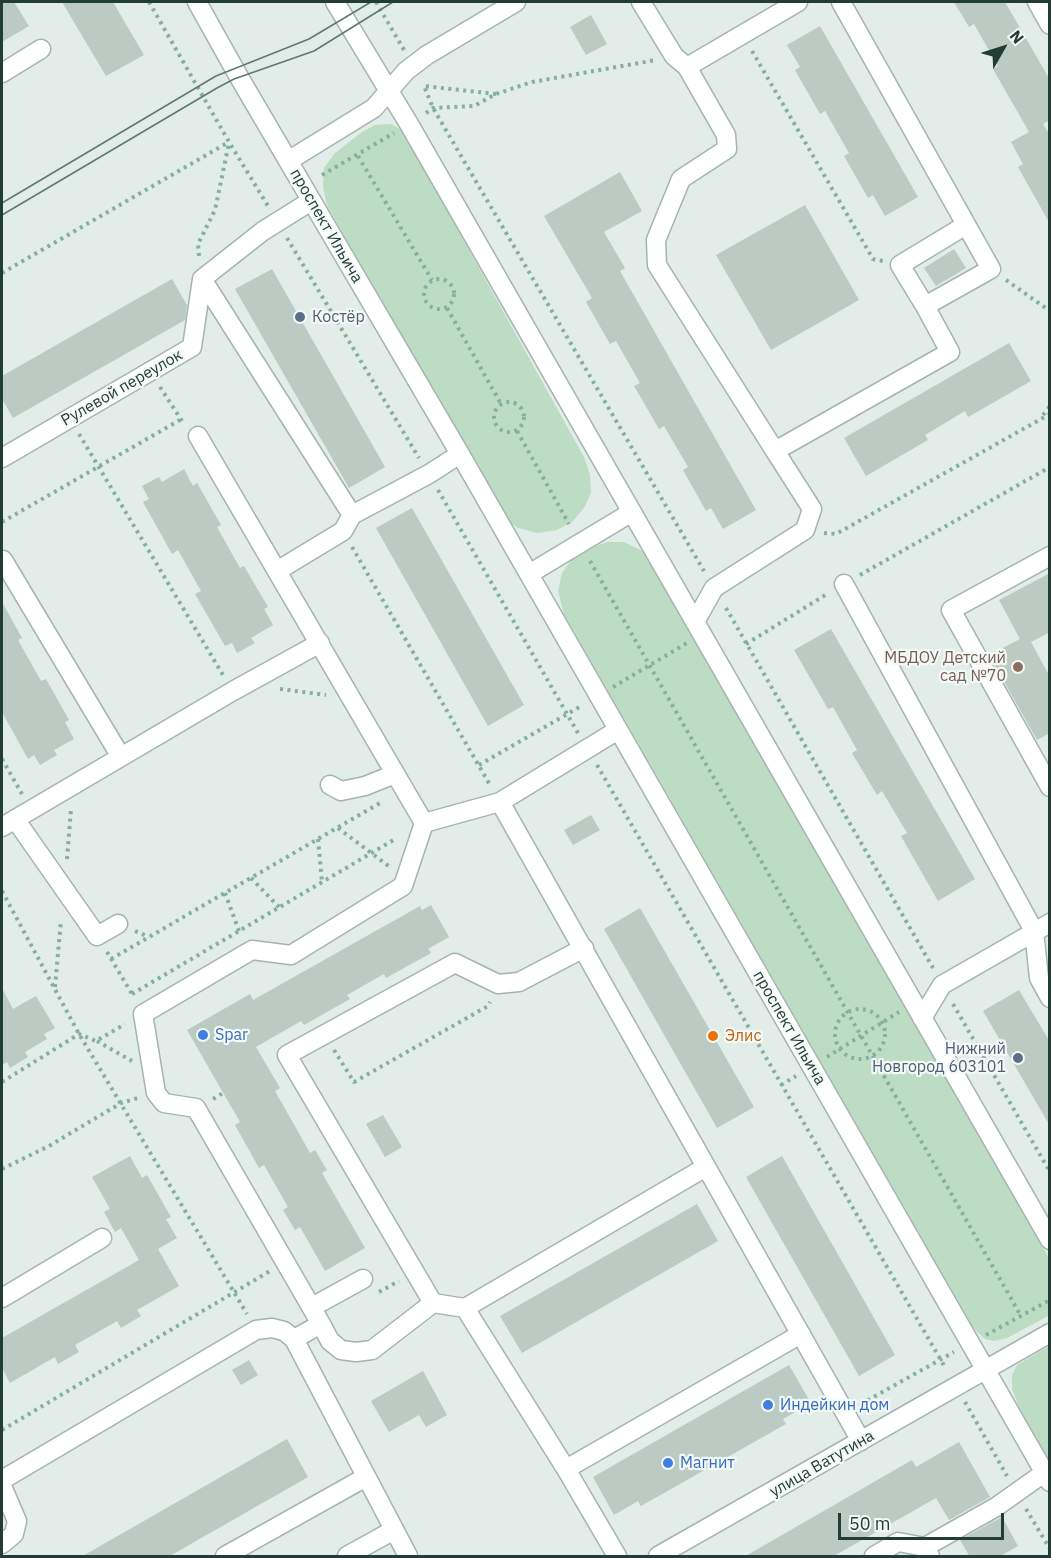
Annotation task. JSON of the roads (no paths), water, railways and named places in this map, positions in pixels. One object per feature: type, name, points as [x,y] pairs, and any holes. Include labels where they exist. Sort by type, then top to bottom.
[{"type":"street","name":"проспект Ильича","points":[[197,2],[460,454],[1047,1477]]},
{"type":"street","points":[[335,2],[388,89],[632,512],[695,631],[1050,1240]]},
{"type":"street","points":[[288,161],[374,108],[388,89],[427,55],[516,2]]},
{"type":"street","points":[[641,2],[726,135],[727,149],[681,178],[656,240],[657,265],[812,509],[805,530],[714,588],[695,631]]},
{"type":"street","points":[[681,62],[742,35],[798,2]]},
{"type":"street","points":[[840,2],[991,269],[925,306]]},
{"type":"street","points":[[1037,2],[1050,25]]},
{"type":"street","points":[[2,73],[40,50]]},
{"type":"street","points":[[311,201],[277,222],[202,279],[352,514]]},
{"type":"street","points":[[776,451],[950,352],[900,265],[966,225]]},
{"type":"street","name":"Рулевой переулок","points":[[2,458],[192,347],[202,279]]},
{"type":"street","points":[[198,436],[424,823],[403,886],[291,955],[252,950],[143,1014],[156,1093],[164,1103],[196,1108],[330,1341],[341,1350],[356,1352],[372,1350],[433,1303],[465,1308],[706,1167]]},
{"type":"street","points":[[277,571],[343,531],[352,514],[429,474],[460,454]]},
{"type":"street","points":[[529,574],[632,512]]},
{"type":"street","points":[[1050,556],[951,610],[1050,787]]},
{"type":"street","points":[[3,560],[121,757]]},
{"type":"street","points":[[844,584],[1042,927],[1039,978],[1050,998]]},
{"type":"street","points":[[118,924],[97,936],[16,819],[320,643]]},
{"type":"street","points":[[424,823],[500,802],[618,730]]},
{"type":"street","points":[[330,785],[341,791],[400,782]]},
{"type":"street","points":[[500,802],[568,927],[584,948],[861,1442]]},
{"type":"street","points":[[922,1018],[942,985],[1042,927]]},
{"type":"street","points":[[433,1303],[287,1055],[455,963],[498,984],[519,982],[584,948]]},
{"type":"street","points":[[2,1298],[102,1238]]},
{"type":"street","points":[[312,1307],[363,1279]]},
{"type":"street","points":[[465,1308],[566,1469],[617,1557]]},
{"type":"street","points":[[294,1339],[321,1324]]},
{"type":"street","points":[[2,1480],[256,1330],[272,1328],[284,1331],[294,1339],[408,1557]]},
{"type":"street","name":"улица Ватутина","points":[[658,1557],[1050,1333]]},
{"type":"street","points":[[566,1469],[801,1334]]},
{"type":"street","points":[[225,1557],[366,1477]]},
{"type":"street","points":[[874,1557],[898,1542],[927,1552],[1017,1493],[1047,1477]]},
{"type":"street","points":[[2,1486],[17,1521],[14,1534],[2,1544]]},
{"type":"street","points":[[347,1557],[394,1530]]},
{"type":"tram line","points":[[2,203],[216,76],[309,39],[371,2]]},
{"type":"tram line","points":[[2,215],[217,88],[234,79],[314,51],[393,2]]},
{"type":"place","name":"Костёр","points":[[300,317]]},
{"type":"place","name":"МБДОУ Детский сад №70","points":[[1018,667]]},
{"type":"place","name":"Spar","points":[[203,1035]]},
{"type":"place","name":"Элис","points":[[713,1036]]},
{"type":"place","name":"Нижний Новгород 603101","points":[[1018,1058]]},
{"type":"place","name":"Индейкин дом","points":[[768,1405]]},
{"type":"place","name":"Магнит","points":[[668,1463]]}]
